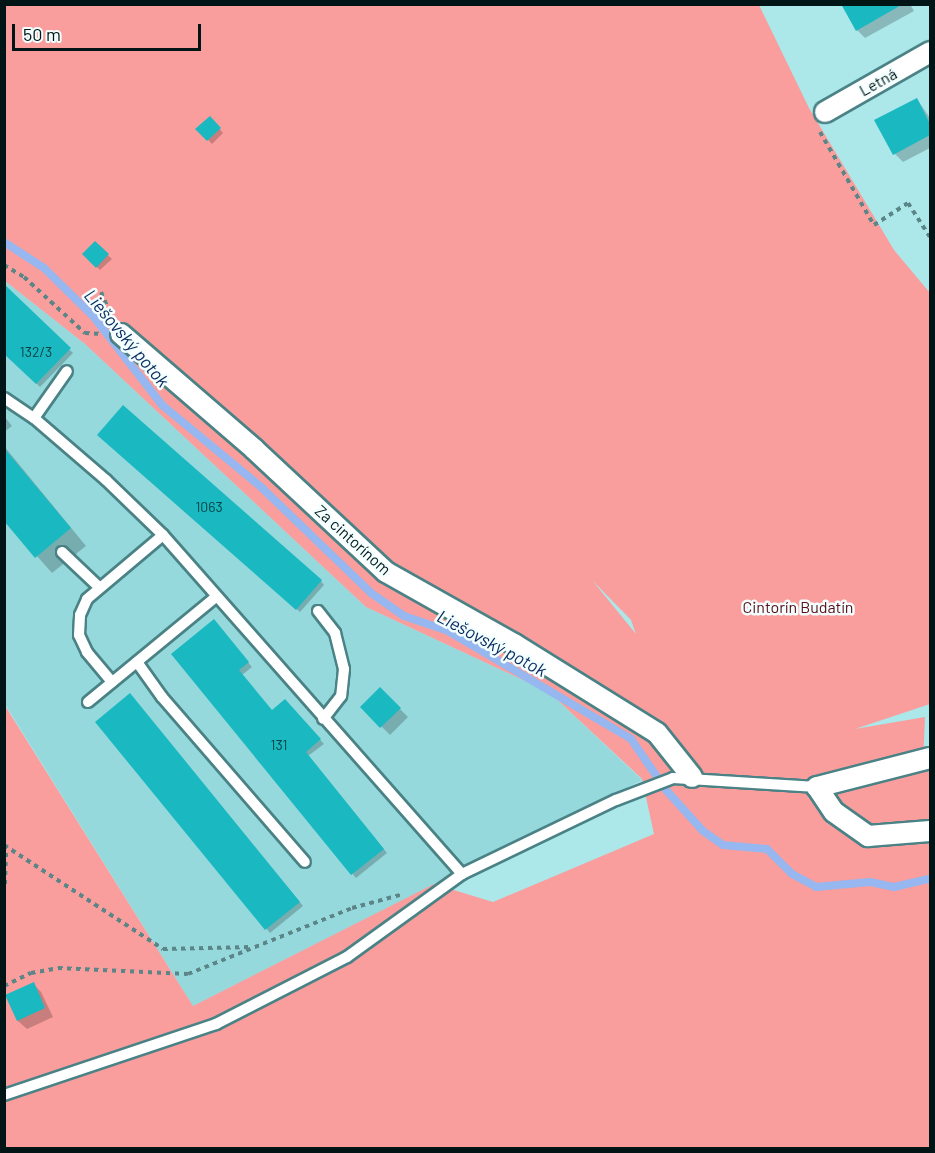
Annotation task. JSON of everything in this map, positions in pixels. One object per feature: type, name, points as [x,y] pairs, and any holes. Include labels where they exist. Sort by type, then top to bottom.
[{"type":"street","name":"Letná","points":[[825,112],[930,52]]},
{"type":"street","name":"Za cintorínom","points":[[120,334],[255,449],[386,572],[514,644],[657,733],[682,777]]},
{"type":"street","points":[[930,758],[817,787],[834,812],[868,836],[930,831]]},
{"type":"lane","points":[[34,418],[67,371]]},
{"type":"lane","points":[[4,398],[34,418],[106,480],[163,535],[462,874]]},
{"type":"lane","points":[[112,682],[87,652],[79,634],[80,615],[87,599],[99,587],[163,535]]},
{"type":"lane","points":[[62,552],[99,587]]},
{"type":"lane","points":[[88,702],[216,597]]},
{"type":"lane","points":[[318,610],[335,633],[344,669],[341,696],[323,719]]},
{"type":"lane","points":[[137,662],[162,697],[305,862]]},
{"type":"lane","points":[[4,1095],[216,1024],[347,957],[462,874],[616,800],[649,787],[682,777],[817,787]]},
{"type":"path","points":[[825,112],[813,118],[874,225],[908,203],[930,237]]},
{"type":"path","points":[[4,265],[24,277],[85,333]]},
{"type":"path","points":[[5,845],[5,884]]},
{"type":"path","points":[[5,845],[163,949],[255,947]]},
{"type":"path","points":[[4,986],[31,973],[58,968],[188,974],[352,908],[402,894],[424,902]]},
{"type":"shaded area","points":[[5,281],[85,344],[366,607],[549,692],[642,780],[193,1006],[5,704]]},
{"type":"green space","name":"Cintorín Budatín","points":[[5,5],[759,5],[809,108],[894,250],[930,293],[930,704],[855,729],[925,717],[923,765],[930,768],[930,1148],[5,1148],[4,704],[193,1006],[434,884],[493,902],[654,834],[642,779],[549,692],[366,607],[85,344],[5,281]],"holes":[[[592,580],[631,620],[636,634]]]},
{"type":"building","points":[[841,4],[903,4],[856,31]]},
{"type":"building","points":[[917,98],[930,124],[930,135],[893,155],[874,120]]},
{"type":"building","points":[[210,116],[221,128],[207,141],[195,129]]},
{"type":"building","points":[[95,241],[109,254],[96,268],[82,254]]},
{"type":"building","points":[[4,284],[71,348],[36,384],[4,354]]},
{"type":"building","points":[[123,405],[322,580],[296,610],[97,435]]},
{"type":"building","points":[[4,448],[71,528],[35,558],[4,521]]},
{"type":"building","points":[[214,619],[249,662],[239,670],[272,710],[285,699],[321,739],[306,752],[384,849],[351,875],[171,654]]},
{"type":"building","points":[[380,687],[401,708],[380,728],[360,707]]},
{"type":"building","points":[[130,693],[300,902],[265,930],[95,722]]},
{"type":"building","points":[[34,982],[45,1008],[17,1021],[5,995]]},
{"type":"waterway","name":"Liešovský potok","points":[[4,242],[44,268],[93,316],[162,405],[261,487],[371,593],[404,616],[448,631],[631,739],[666,790],[703,831],[723,845],[767,849],[792,874],[816,887],[870,882],[894,887],[930,879]]}]
